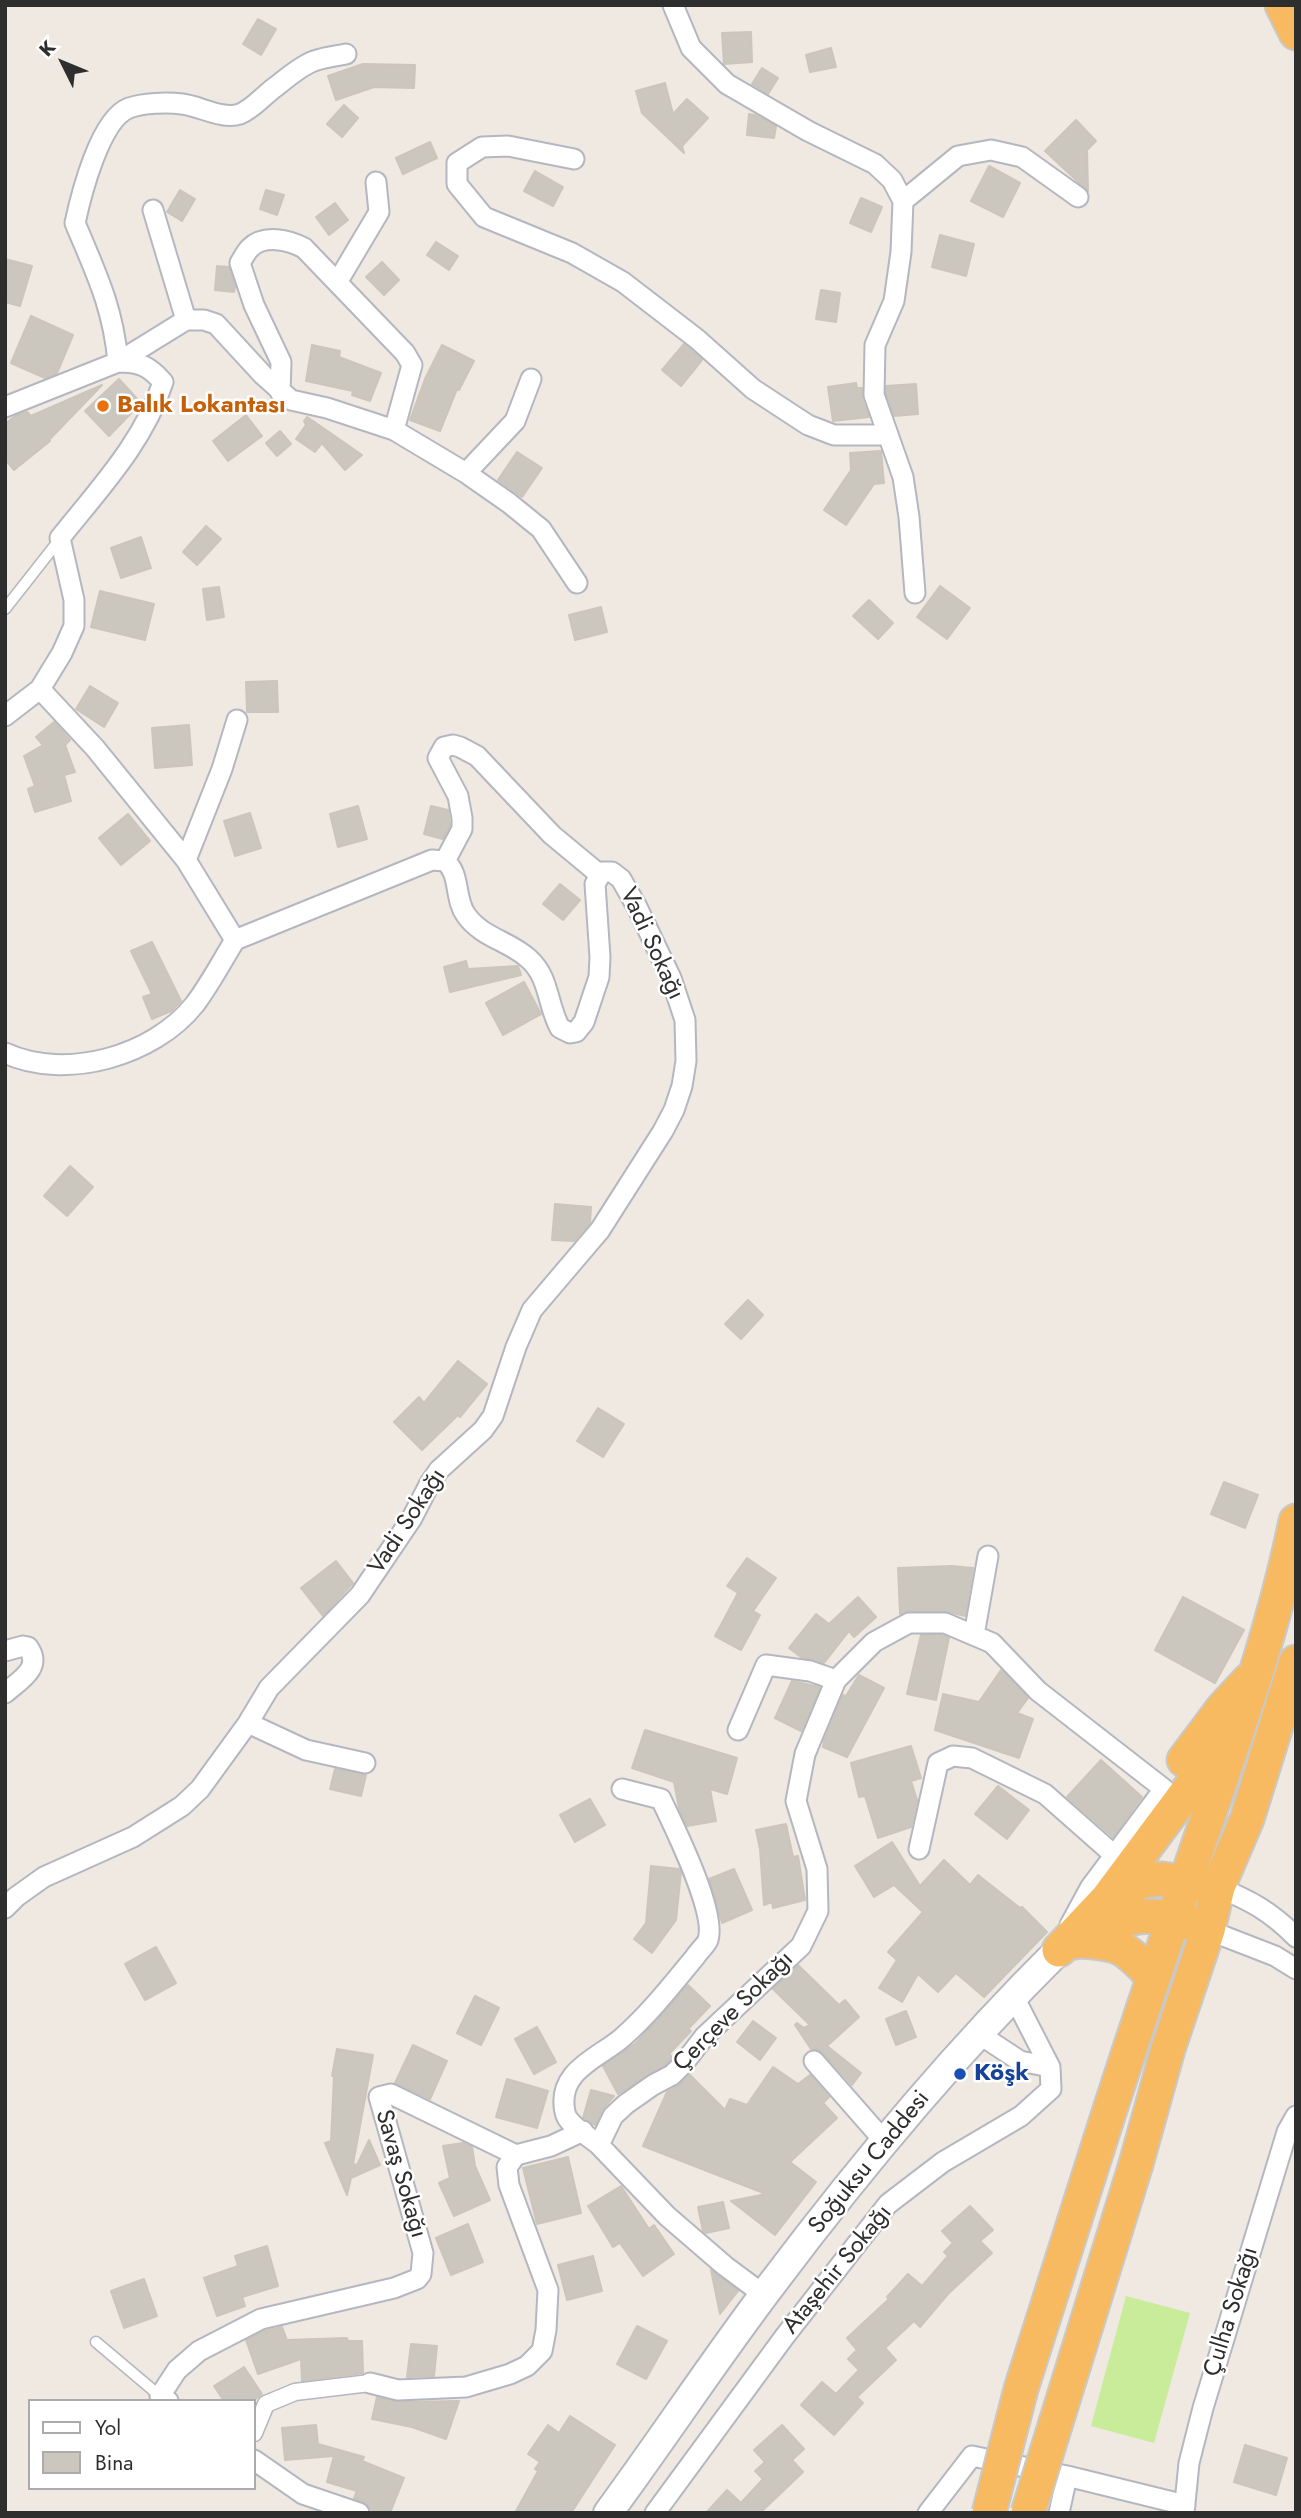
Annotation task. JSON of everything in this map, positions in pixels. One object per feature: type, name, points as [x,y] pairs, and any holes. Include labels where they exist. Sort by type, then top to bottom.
[{"type":"highway","points":[[1282,5],[1296,33]]},
{"type":"highway","points":[[1028,2513],[1136,2164],[1168,2049],[1208,1930],[1202,1884],[1242,1718],[1277,1604],[1296,1521]]},
{"type":"highway","points":[[989,2513],[1020,2389],[1173,1918],[1202,1884],[1247,1819],[1296,1662]]},
{"type":"highway","points":[[1164,1789],[1223,1708],[1256,1673]]},
{"type":"highway","points":[[1067,1946],[1107,1899],[1242,1718]]},
{"type":"highway","points":[[1107,1899],[1143,1881],[1162,1879],[1202,1884]]},
{"type":"highway","points":[[1067,1946],[1126,1919],[1144,1914],[1173,1918],[1208,1930]]},
{"type":"highway","points":[[1067,1946],[1110,1942],[1137,1961],[1153,1977]]},
{"type":"main road","name":"Soğuksu Caddesi","points":[[608,2513],[764,2295],[885,2142],[1013,1994],[1067,1946]]},
{"type":"street","points":[[673,5],[691,48],[727,84],[808,131],[875,164],[892,180],[903,201],[901,252],[894,302],[875,345],[874,395],[903,477],[915,593]]},
{"type":"street","points":[[118,362],[116,334],[103,286],[75,223],[91,166],[113,121],[127,108],[151,104],[181,103],[220,114],[237,115],[313,61],[346,54]]},
{"type":"street","points":[[574,159],[508,146],[482,147],[457,163],[457,184],[484,217],[572,253],[624,282],[697,339],[753,389],[808,425],[834,435],[887,435]]},
{"type":"street","points":[[903,201],[958,156],[991,150],[1022,158],[1079,197]]},
{"type":"street","points":[[338,281],[379,212],[376,181]]},
{"type":"street","points":[[153,210],[186,320]]},
{"type":"street","points":[[280,392],[281,362],[254,306],[240,262],[251,246],[272,240],[292,242],[304,248],[405,353],[412,365],[394,430]]},
{"type":"street","points":[[5,407],[118,362],[186,320],[204,320],[216,324],[280,392],[291,400],[327,408],[394,430],[466,473],[509,503],[541,529],[577,583]]},
{"type":"street","points":[[5,716],[40,689],[62,653],[74,626],[71,581],[60,538],[125,457],[158,398],[163,382],[150,368],[138,362],[118,362]]},
{"type":"street","points":[[466,473],[515,421],[531,379]]},
{"type":"street","points":[[40,689],[95,748],[186,860],[235,940]]},
{"type":"street","points":[[186,860],[222,768],[237,720]]},
{"type":"street","points":[[5,1054],[21,1061],[104,1061],[159,1038],[195,1004],[235,940],[432,860],[445,861],[462,829],[462,818],[458,796],[438,758],[444,747],[453,746],[477,756],[542,825],[599,874]]},
{"type":"street","name":"Vadi Sokağı","points":[[5,1908],[30,1885],[133,1837],[182,1806],[200,1789],[248,1723],[269,1688],[360,1595],[412,1518],[439,1470],[488,1423],[532,1310],[600,1230],[674,1110],[686,1061],[685,1020],[680,999],[621,879],[606,871],[599,874],[595,884],[599,977],[584,1022],[576,1032],[569,1033],[557,1023],[548,990],[538,968],[519,951],[486,934],[468,918],[458,900],[454,871],[445,861]]},
{"type":"street","points":[[974,1635],[988,1556]]},
{"type":"street","name":"Çerçeve Sokağı","points":[[599,2145],[613,2116],[619,2110],[653,2085],[672,2075],[704,2037],[802,1946],[818,1911],[817,1868],[796,1801],[804,1754],[835,1680],[874,1642],[909,1623],[945,1623],[992,1643],[1038,1690],[1164,1789]]},
{"type":"street","points":[[5,1651],[28,1647],[34,1664],[31,1670],[5,1693]]},
{"type":"street","points":[[738,1730],[766,1665],[810,1671],[835,1680]]},
{"type":"street","points":[[248,1723],[306,1750],[365,1763]]},
{"type":"street","points":[[919,1849],[938,1763],[953,1756],[972,1758],[1045,1794],[1113,1854]]},
{"type":"street","points":[[622,1788],[661,1799],[707,1907],[708,1940],[662,1998],[622,2039],[592,2057],[575,2073],[564,2094],[565,2114],[599,2145],[667,2216],[725,2266],[764,2295]]},
{"type":"street","name":"Soğuksu Caddesi","points":[[1067,1946],[1076,1910],[1113,1854],[1164,1789]]},
{"type":"street","points":[[1202,1884],[1254,1902],[1296,1937]]},
{"type":"street","points":[[1208,1930],[1275,1956],[1296,1969]]},
{"type":"street","points":[[1013,1994],[1051,2067]]},
{"type":"street","points":[[978,2034],[1020,2061],[1051,2067]]},
{"type":"street","points":[[814,2061],[885,2142]]},
{"type":"street","name":"Ataşehir Sokağı","points":[[655,2513],[785,2336],[888,2204],[943,2162],[1021,2116],[1051,2089],[1051,2067]]},
{"type":"street","name":"Savaş Sokağı","points":[[164,2398],[177,2370],[199,2351],[261,2319],[394,2288],[416,2279],[421,2274],[423,2253],[379,2097],[391,2094],[516,2155]]},
{"type":"street","name":"Çulha Sokağı","points":[[1184,2509],[1189,2463],[1203,2408],[1293,2129]]},
{"type":"street","points":[[256,2428],[266,2404],[295,2392],[370,2383],[398,2390],[466,2386],[527,2366],[542,2351],[548,2290],[509,2185],[507,2167],[516,2155],[551,2146],[583,2131]]},
{"type":"street","points":[[928,2513],[972,2456],[1067,2476],[1184,2509]]},
{"type":"street","points":[[256,2461],[303,2494],[359,2513]]},
{"type":"street","points":[[1059,2513],[1067,2476]]},
{"type":"lane","points":[[5,609],[60,538]]},
{"type":"lane","points":[[96,2342],[164,2398]]},
{"type":"green space","points":[[1126,2296],[1190,2313],[1154,2443],[1091,2426]]},
{"type":"building","points":[[258,19],[276,29],[261,55],[243,44]]},
{"type":"building","points":[[751,32],[752,62],[724,64],[722,33]]},
{"type":"building","points":[[831,48],[836,67],[810,72],[806,55]]},
{"type":"building","points":[[363,64],[415,65],[414,88],[374,87],[336,100],[328,76]]},
{"type":"building","points":[[762,68],[778,78],[768,94],[752,84]]},
{"type":"building","points":[[665,83],[673,114],[687,99],[708,118],[682,146],[684,153],[642,113],[636,91]]},
{"type":"building","points":[[344,105],[358,118],[342,137],[327,124]]},
{"type":"building","points":[[749,114],[776,126],[774,138],[747,135]]},
{"type":"building","points":[[1076,120],[1096,141],[1087,150],[1088,191],[1045,151]]},
{"type":"building","points":[[430,142],[437,158],[403,174],[396,158]]},
{"type":"building","points":[[989,166],[1020,183],[1003,217],[971,201]]},
{"type":"building","points":[[535,171],[563,187],[553,206],[524,191]]},
{"type":"building","points":[[180,190],[195,199],[182,221],[167,212]]},
{"type":"building","points":[[266,190],[284,195],[277,215],[260,209]]},
{"type":"building","points":[[861,198],[882,207],[871,232],[850,223]]},
{"type":"building","points":[[335,203],[348,220],[329,235],[316,217]]},
{"type":"building","points":[[940,235],[974,244],[966,276],[932,267]]},
{"type":"building","points":[[436,242],[458,256],[449,270],[427,255]]},
{"type":"building","points":[[5,259],[32,266],[20,306],[5,302]]},
{"type":"building","points":[[382,262],[399,280],[384,295],[366,277]]},
{"type":"building","points":[[217,266],[229,267],[234,292],[215,290]]},
{"type":"building","points":[[821,290],[840,293],[836,322],[816,319]]},
{"type":"building","points":[[31,316],[73,335],[57,373],[45,378],[11,363]]},
{"type":"building","points":[[684,344],[702,360],[681,386],[662,370]]},
{"type":"building","points":[[312,345],[340,351],[339,357],[381,373],[370,401],[352,395],[353,391],[306,381]]},
{"type":"building","points":[[442,345],[474,361],[459,390],[457,389],[440,431],[410,420],[425,379]]},
{"type":"building","points":[[119,379],[141,403],[109,436],[85,411]]},
{"type":"building","points":[[856,383],[857,388],[862,388],[862,399],[869,417],[833,421],[828,387]]},
{"type":"building","points":[[916,384],[918,414],[894,416],[886,386]]},
{"type":"building","points":[[102,385],[50,441],[14,470],[5,459],[5,424],[15,416],[27,412],[31,416]]},
{"type":"building","points":[[246,415],[262,436],[228,461],[213,441]]},
{"type":"building","points":[[307,417],[362,455],[345,470],[322,443],[315,452],[296,439],[306,425],[304,421]]},
{"type":"building","points":[[280,431],[291,444],[277,456],[266,443]]},
{"type":"building","points":[[881,451],[884,483],[874,484],[846,525],[824,510],[851,470],[850,453]]},
{"type":"building","points":[[517,452],[542,468],[522,497],[498,480]]},
{"type":"building","points":[[206,526],[221,539],[197,565],[183,552]]},
{"type":"building","points":[[141,537],[151,568],[121,578],[111,548]]},
{"type":"building","points":[[940,586],[970,608],[947,639],[917,617]]},
{"type":"building","points":[[219,587],[224,617],[207,620],[203,589]]},
{"type":"building","points":[[100,591],[154,604],[145,640],[91,627]]},
{"type":"building","points":[[869,600],[893,623],[878,639],[853,616]]},
{"type":"building","points":[[601,607],[607,632],[575,640],[569,615]]},
{"type":"building","points":[[277,681],[278,712],[247,712],[246,682]]},
{"type":"building","points":[[90,686],[118,703],[104,727],[76,709]]},
{"type":"building","points":[[54,722],[70,740],[65,745],[75,772],[64,775],[71,801],[35,812],[28,789],[35,786],[24,756],[43,745],[36,737]]},
{"type":"building","points":[[189,725],[192,765],[155,768],[152,728]]},
{"type":"building","points":[[358,806],[367,839],[338,847],[330,814]]},
{"type":"building","points":[[431,806],[448,810],[450,826],[443,839],[424,834]]},
{"type":"building","points":[[250,813],[261,848],[235,856],[224,821]]},
{"type":"building","points":[[128,814],[150,841],[121,865],[99,838]]},
{"type":"building","points":[[560,884],[580,900],[563,920],[543,904]]},
{"type":"building","points":[[152,942],[181,1001],[171,1011],[152,1019],[143,997],[152,994],[131,951]]},
{"type":"building","points":[[466,961],[468,969],[518,966],[521,975],[450,992],[444,967]]},
{"type":"building","points":[[524,982],[541,1014],[503,1035],[486,1003]]},
{"type":"building","points":[[70,1166],[93,1187],[67,1216],[44,1196]]},
{"type":"building","points":[[555,1204],[591,1207],[590,1223],[574,1241],[552,1240]]},
{"type":"building","points":[[748,1300],[763,1315],[741,1339],[725,1324]]},
{"type":"building","points":[[458,1361],[487,1384],[460,1417],[458,1415],[422,1450],[394,1422],[419,1397],[424,1403]]},
{"type":"building","points":[[598,1408],[624,1424],[603,1457],[577,1441]]},
{"type":"building","points":[[1224,1482],[1258,1495],[1245,1528],[1211,1514]]},
{"type":"building","points":[[747,1558],[776,1578],[753,1611],[760,1615],[741,1650],[715,1636],[738,1593],[727,1586]]},
{"type":"building","points":[[336,1561],[353,1583],[323,1616],[301,1588]]},
{"type":"building","points":[[898,1568],[973,1568],[965,1616],[945,1611],[909,1611],[900,1614]]},
{"type":"building","points":[[858,1597],[876,1617],[854,1637],[849,1631],[824,1663],[802,1658],[789,1648],[816,1614],[829,1624]]},
{"type":"building","points":[[1183,1597],[1244,1630],[1215,1683],[1155,1650]]},
{"type":"building","points":[[921,1635],[942,1635],[949,1638],[936,1700],[907,1694]]},
{"type":"building","points":[[1001,1670],[1028,1698],[1017,1713],[1033,1719],[1019,1758],[935,1730],[943,1694],[979,1702]]},
{"type":"building","points":[[859,1675],[884,1688],[847,1757],[823,1747],[843,1695],[846,1696]]},
{"type":"building","points":[[792,1681],[820,1687],[801,1731],[775,1718]]},
{"type":"building","points":[[645,1730],[737,1758],[727,1794],[710,1789],[716,1821],[687,1826],[679,1808],[674,1782],[632,1768]]},
{"type":"building","points":[[911,1746],[921,1778],[911,1781],[917,1800],[911,1827],[878,1838],[865,1796],[859,1797],[851,1763]]},
{"type":"building","points":[[1101,1760],[1142,1797],[1113,1837],[1067,1797]]},
{"type":"building","points":[[335,1769],[366,1775],[361,1796],[330,1789]]},
{"type":"building","points":[[998,1786],[1029,1810],[1007,1839],[975,1814]]},
{"type":"building","points":[[590,1799],[605,1825],[575,1842],[560,1815]]},
{"type":"building","points":[[786,1824],[793,1857],[798,1856],[805,1900],[773,1908],[772,1902],[764,1905],[756,1830]]},
{"type":"building","points":[[892,1842],[920,1886],[944,1860],[970,1885],[978,1875],[1022,1907],[1047,1932],[984,1997],[956,1973],[938,1992],[918,1974],[902,2002],[879,1988],[897,1960],[888,1952],[923,1912],[894,1885],[874,1897],[855,1866]]},
{"type":"building","points":[[651,1866],[679,1869],[681,1872],[676,1920],[652,1953],[634,1939],[646,1923]]},
{"type":"building","points":[[734,1869],[752,1910],[722,1923],[709,1879]]},
{"type":"building","points":[[156,1947],[176,1983],[145,2000],[125,1964]]},
{"type":"building","points":[[798,1965],[839,2005],[845,2000],[859,2017],[827,2046],[861,2073],[852,2085],[823,2053],[811,2049],[795,2025],[797,2023],[804,2028],[810,2025],[773,1989]]},
{"type":"building","points":[[688,1985],[710,2006],[688,2029],[691,2031],[669,2054],[672,2057],[665,2065],[618,2094],[603,2066],[636,2043]]},
{"type":"building","points":[[475,1996],[499,2008],[481,2045],[457,2033]]},
{"type":"building","points":[[906,2011],[916,2037],[896,2045],[886,2019]]},
{"type":"building","points":[[753,2021],[776,2038],[760,2060],[737,2042]]},
{"type":"building","points":[[537,2027],[556,2062],[534,2074],[515,2039]]},
{"type":"building","points":[[413,2045],[447,2061],[430,2099],[395,2083]]},
{"type":"building","points":[[337,2049],[373,2055],[353,2164],[357,2165],[369,2140],[380,2165],[351,2178],[347,2195],[325,2143],[331,2141],[332,2076]]},
{"type":"building","points":[[773,2067],[798,2084],[810,2075],[829,2097],[823,2103],[837,2118],[790,2162],[816,2182],[775,2235],[731,2201],[766,2194],[643,2146],[667,2092],[690,2075],[725,2110],[730,2099],[747,2105]]},
{"type":"building","points":[[507,2079],[548,2091],[537,2128],[496,2117]]},
{"type":"building","points":[[591,2090],[614,2096],[602,2110],[595,2125],[583,2118]]},
{"type":"building","points":[[463,2143],[472,2147],[475,2166],[490,2200],[454,2216],[439,2183],[450,2178],[443,2146]]},
{"type":"building","points":[[568,2157],[581,2213],[537,2224],[523,2168]]},
{"type":"building","points":[[621,2186],[649,2229],[654,2225],[674,2254],[643,2276],[620,2243],[613,2247],[588,2206]]},
{"type":"building","points":[[723,2202],[729,2228],[706,2233],[703,2231],[698,2207]]},
{"type":"building","points":[[970,2206],[993,2230],[980,2241],[992,2253],[948,2294],[920,2327],[914,2321],[885,2348],[896,2360],[857,2397],[863,2403],[834,2435],[801,2405],[822,2382],[836,2394],[859,2370],[848,2359],[857,2350],[847,2338],[889,2299],[887,2297],[908,2274],[922,2286],[948,2256],[944,2252],[953,2243],[942,2231]]},
{"type":"building","points":[[468,2224],[483,2262],[451,2275],[436,2238]]},
{"type":"building","points":[[267,2246],[278,2286],[242,2297],[245,2306],[217,2316],[204,2278],[238,2266],[235,2256]]},
{"type":"building","points":[[593,2256],[602,2291],[567,2300],[558,2265]]},
{"type":"building","points":[[711,2270],[738,2291],[720,2314]]},
{"type":"building","points":[[144,2279],[157,2316],[124,2328],[111,2291]]},
{"type":"building","points":[[637,2326],[667,2341],[646,2379],[617,2364]]},
{"type":"building","points":[[282,2327],[287,2340],[347,2338],[348,2341],[362,2341],[363,2373],[302,2381],[301,2359],[258,2374],[246,2340]]},
{"type":"building","points":[[411,2344],[437,2346],[434,2376],[407,2377]]},
{"type":"building","points":[[244,2367],[262,2394],[256,2399],[223,2399],[214,2386]]},
{"type":"building","points":[[377,2397],[399,2402],[459,2401],[446,2439],[412,2427],[372,2419]]},
{"type":"building","points":[[570,2416],[615,2445],[571,2513],[515,2513],[538,2471],[535,2469],[540,2462],[528,2454],[548,2425],[559,2433]]},
{"type":"building","points":[[316,2425],[318,2444],[364,2457],[362,2461],[404,2478],[390,2513],[379,2513],[370,2509],[364,2502],[354,2498],[357,2491],[327,2482],[334,2456],[285,2460],[282,2428]]},
{"type":"building","points":[[782,2425],[804,2449],[792,2460],[803,2472],[760,2513],[706,2513],[727,2490],[741,2503],[763,2479],[755,2471],[765,2462],[754,2450]]},
{"type":"building","points":[[1245,2445],[1287,2458],[1276,2495],[1234,2482]]},
{"type":"place","name":"Balık Lokantası","points":[[103,406]]},
{"type":"place","name":"Köşk","points":[[960,2074]]}]
